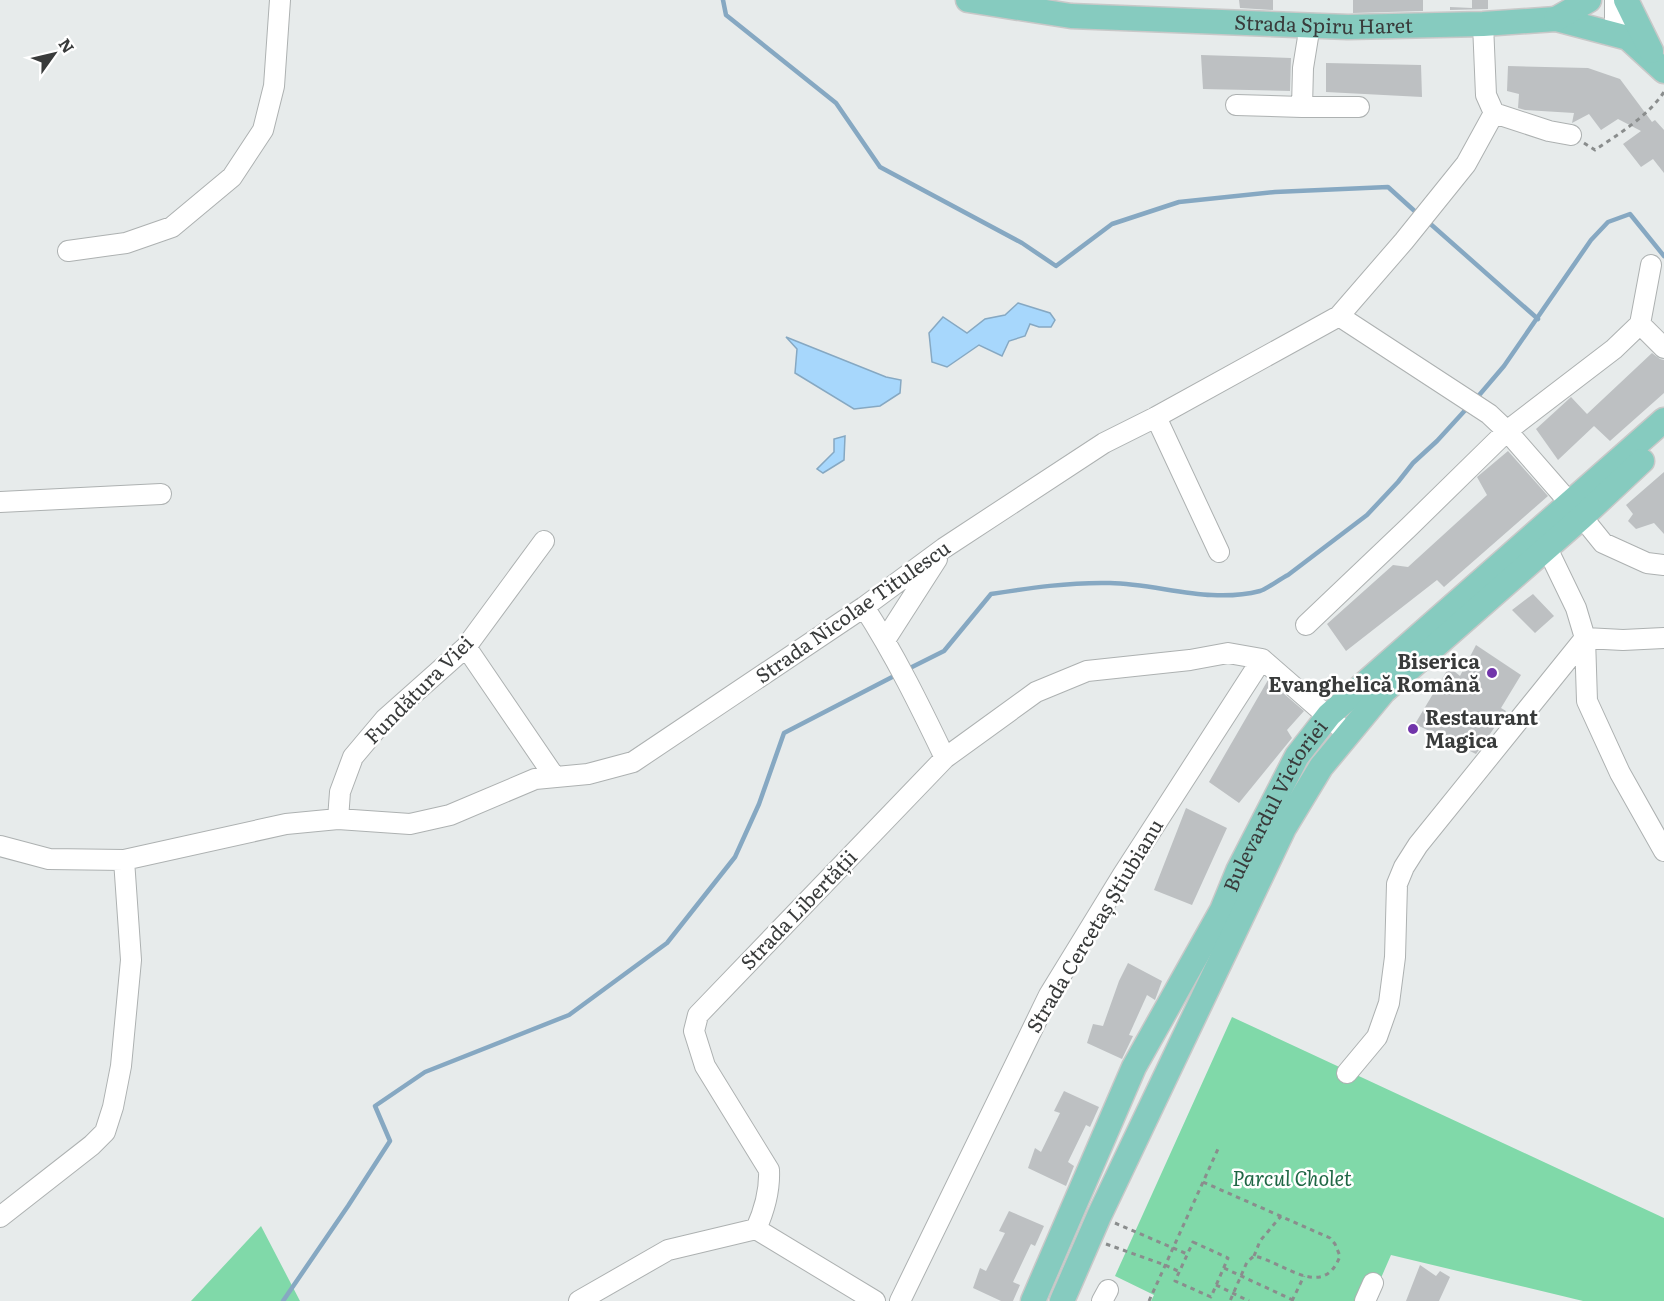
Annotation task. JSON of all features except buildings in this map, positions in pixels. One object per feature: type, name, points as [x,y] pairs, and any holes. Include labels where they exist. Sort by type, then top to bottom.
[{"type":"main road","points":[[1556,19],[1590,0]]},
{"type":"main road","points":[[1626,0],[1660,67]]},
{"type":"main road","name":"Strada Spiru Haret","points":[[972,1],[1071,16],[1348,27],[1483,24],[1556,19],[1628,38],[1660,67]]},
{"type":"main road","name":"Bulevardul Victoriei","points":[[1062,1301],[1284,828],[1321,767],[1384,691],[1547,548],[1576,509],[1664,420]]},
{"type":"main road","name":"Bulevardul Victoriei","points":[[1033,1301],[1134,1067],[1222,910],[1238,872],[1297,756],[1329,715],[1576,509],[1664,441]]},
{"type":"street","points":[[68,251],[126,243],[172,227],[232,177],[263,130],[274,86],[280,0]]},
{"type":"street","points":[[1607,0],[1607,31]]},
{"type":"street","points":[[1607,31],[1615,0]]},
{"type":"street","points":[[1483,24],[1486,95],[1494,113],[1549,131],[1571,135]]},
{"type":"street","points":[[1302,107],[1303,68],[1310,25]]},
{"type":"street","points":[[1236,105],[1359,107]]},
{"type":"street","name":"Strada Nicolae Titulescu","points":[[0,846],[49,859],[124,860],[286,824],[338,819],[410,824],[450,815],[535,779],[588,774],[633,762],[864,607],[944,548],[1104,443],[1156,417],[1339,316],[1466,164],[1494,113]]},
{"type":"street","points":[[1306,625],[1507,431],[1614,349],[1640,324],[1652,265]]},
{"type":"street","points":[[1339,316],[1489,414],[1576,509],[1603,543],[1647,563],[1664,565]]},
{"type":"street","points":[[1640,324],[1664,348]]},
{"type":"street","points":[[1156,417],[1219,552]]},
{"type":"street","points":[[0,502],[161,494]]},
{"type":"street","name":"Fundătura Viei","points":[[338,819],[339,792],[353,757],[385,719],[466,647],[544,541]]},
{"type":"street","points":[[885,640],[944,548]]},
{"type":"street","points":[[1547,548],[1576,608],[1585,638],[1587,701],[1620,773],[1664,851]]},
{"type":"street","points":[[864,607],[913,690],[945,758]]},
{"type":"street","points":[[1585,638],[1623,640],[1664,638]]},
{"type":"street","points":[[1347,1073],[1377,1037],[1389,1003],[1395,957],[1397,884],[1404,867],[1418,845],[1585,638]]},
{"type":"street","points":[[466,647],[555,776]]},
{"type":"street","name":"Strada Libertății","points":[[756,1229],[765,1211],[770,1186],[769,1170],[705,1066],[694,1031],[698,1015],[945,758],[1036,692],[1087,671],[1190,660],[1227,653],[1262,659]]},
{"type":"street","points":[[1262,659],[1329,715],[1348,734]]},
{"type":"street","name":"Strada Cercetaș Știubianu","points":[[900,1301],[1049,995],[1122,876],[1262,659]]},
{"type":"street","points":[[0,1217],[92,1145],[105,1132],[113,1107],[121,1066],[131,960],[124,860]]},
{"type":"street","points":[[579,1301],[668,1250],[756,1229],[874,1301]]},
{"type":"path","points":[[1571,135],[1595,150],[1624,131],[1664,92]]},
{"type":"path","points":[[1149,1301],[1218,1149]]},
{"type":"path","points":[[1203,1182],[1330,1238],[1340,1256],[1328,1275],[1315,1278],[1254,1256]]},
{"type":"path","points":[[1230,1301],[1260,1241],[1281,1216]]},
{"type":"path","points":[[1095,1227],[1173,1247],[1187,1254]]},
{"type":"path","points":[[1095,1227],[1180,1272]]},
{"type":"path","points":[[1193,1242],[1228,1258],[1211,1297],[1175,1281],[1187,1254],[1193,1242]]},
{"type":"path","points":[[1224,1268],[1293,1301],[1305,1276]]},
{"type":"path","points":[[1216,1285],[1249,1301]]},
{"type":"green space","name":"Parcul Cholet","points":[[1232,1017],[1664,1218],[1664,1301],[1583,1301],[1391,1255],[1371,1301],[1151,1301],[1154,1295],[1115,1276]]},
{"type":"green space","points":[[261,1226],[300,1301],[191,1301]]},
{"type":"water","points":[[1018,303],[1050,313],[1055,320],[1051,327],[1030,324],[1025,336],[1009,341],[1002,356],[979,345],[947,367],[932,362],[929,333],[943,317],[967,333],[985,319],[1005,315]]},
{"type":"water","points":[[786,337],[886,377],[901,380],[900,393],[880,406],[854,409],[795,373],[797,349]]},
{"type":"water","points":[[845,436],[844,460],[823,473],[817,469],[834,452],[834,439]]},
{"type":"waterway","points":[[723,0],[726,15],[836,103],[880,167],[1022,243],[1056,266],[1112,224],[1179,202],[1275,192],[1388,187],[1419,215]]},
{"type":"waterway","points":[[1475,400],[1504,366],[1591,240],[1608,222],[1630,214],[1664,256]]},
{"type":"waterway","points":[[1426,220],[1538,319]]},
{"type":"waterway","points":[[906,670],[944,651],[991,594],[1080,583],[1129,584],[1222,595],[1262,590],[1288,575],[1367,515],[1413,463],[1469,406]]},
{"type":"waterway","points":[[283,1301],[390,1141],[375,1106],[425,1072],[569,1015],[667,943],[735,857],[759,804],[784,733],[898,674]]},
{"type":"place","name":"Biserica Evanghelică Română","points":[[1492,673]]},
{"type":"place","name":"Restaurant Magica","points":[[1413,729]]}]
